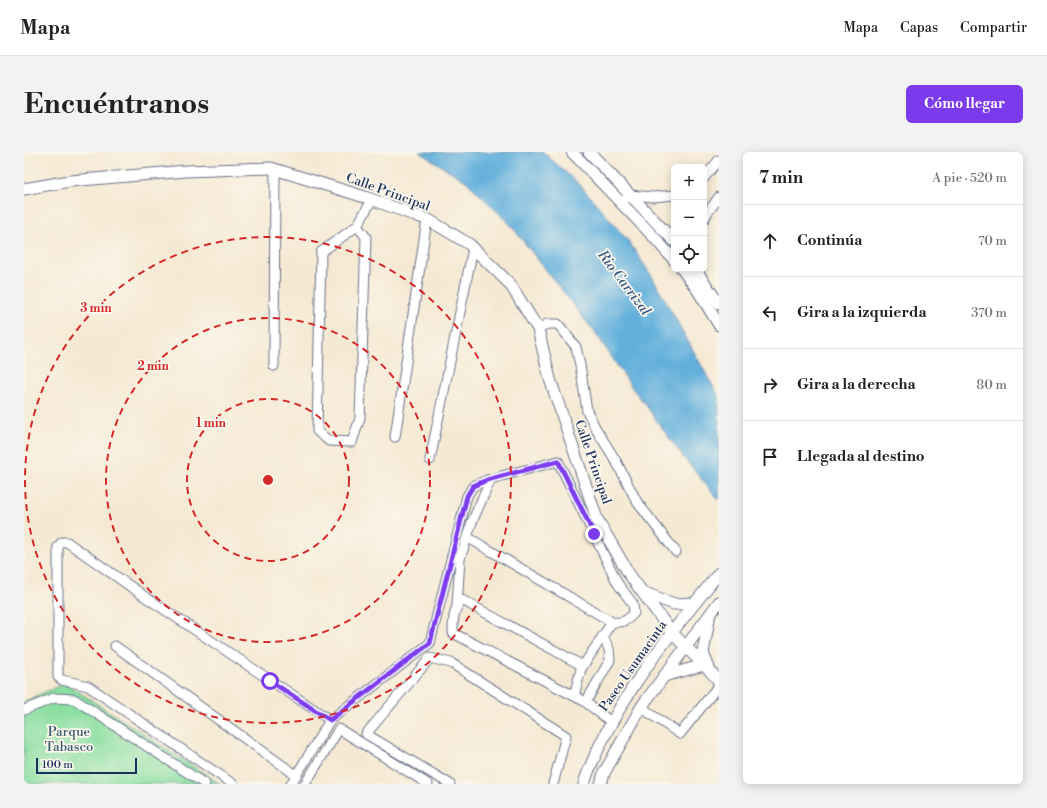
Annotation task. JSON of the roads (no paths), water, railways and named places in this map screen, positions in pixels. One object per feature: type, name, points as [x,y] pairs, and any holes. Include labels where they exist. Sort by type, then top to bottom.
[{"type":"main road","points":[[572,152],[671,257]]},
{"type":"main road","points":[[592,153],[671,238]]},
{"type":"main road","name":"Calle Principal","points":[[24,189],[70,181],[186,171],[270,168],[372,200],[427,220],[468,244],[510,284],[538,329],[550,379],[597,519],[629,574],[672,633],[719,681]]},
{"type":"main road","points":[[695,272],[719,304]]},
{"type":"main road","points":[[695,272],[719,325]]},
{"type":"main road","name":"Paseo Usumacinta","points":[[584,784],[587,773],[611,722],[624,699],[672,633],[719,573]]},
{"type":"main road","points":[[642,592],[674,604],[695,603]]},
{"type":"main road","points":[[601,784],[604,773],[642,706],[719,602]]},
{"type":"main road","points":[[664,676],[707,668],[704,653],[705,634],[709,615]]},
{"type":"street","points":[[707,174],[719,160]]},
{"type":"street","points":[[274,366],[275,169]]},
{"type":"street","points":[[621,203],[630,195],[653,197],[671,195]]},
{"type":"street","points":[[707,214],[719,198]]},
{"type":"street","points":[[357,226],[366,237],[360,418],[352,442],[329,441],[317,431],[321,252],[357,226],[372,200]]},
{"type":"street","points":[[395,437],[427,220]]},
{"type":"street","points":[[430,460],[473,248]]},
{"type":"street","points":[[538,329],[546,324],[558,324],[576,347],[587,411],[596,429],[616,461],[637,502],[676,552]]},
{"type":"street","points":[[291,784],[330,720],[430,643],[467,496],[473,486],[491,478],[558,461],[618,584],[633,604],[634,613],[628,620],[621,623],[612,622],[467,537]]},
{"type":"street","points":[[491,478],[467,537],[460,559],[457,605],[453,619],[453,633],[586,702],[611,722]]},
{"type":"street","points":[[233,784],[88,686],[62,680],[58,677],[58,547],[62,542],[67,542],[147,598],[330,720]]},
{"type":"street","points":[[457,605],[462,600],[583,666]]},
{"type":"street","points":[[574,696],[583,666],[612,622]]},
{"type":"street","points":[[586,702],[610,660],[609,649],[603,636]]},
{"type":"street","points":[[115,646],[296,775]]},
{"type":"street","points":[[450,784],[366,734],[430,658],[451,663],[566,736],[552,784]]},
{"type":"street","points":[[642,706],[649,713],[680,734],[719,685]]},
{"type":"street","points":[[24,710],[54,698],[74,699],[206,784]]},
{"type":"street","points":[[304,784],[339,729],[428,784]]},
{"type":"street","points":[[390,761],[395,752]]},
{"type":"water","name":"Rio Carrizal","points":[[419,152],[543,152],[580,185],[629,242],[653,278],[719,397],[719,500],[684,458],[633,389],[597,335],[509,223],[466,181]]},
{"type":"park label","name":"Parque Tabasco","points":[[69,740]]}]
